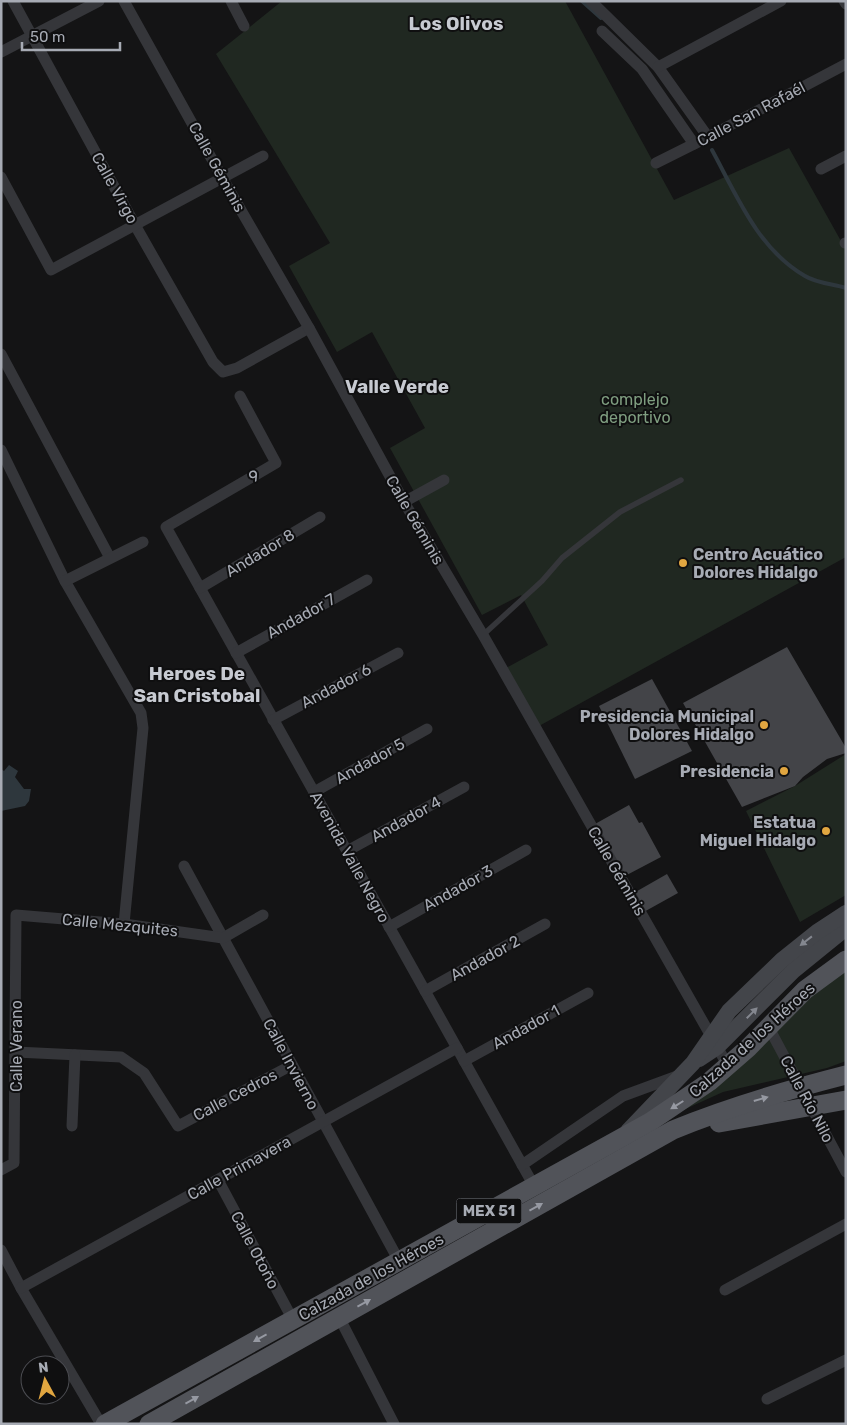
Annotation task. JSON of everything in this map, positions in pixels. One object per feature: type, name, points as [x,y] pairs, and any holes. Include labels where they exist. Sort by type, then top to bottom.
[{"type":"main road","name":"Calzada de los Héroes","points":[[106,1424],[622,1138],[682,1102],[710,1082],[748,1048],[805,990],[846,960]]},
{"type":"main road","name":"Calzada de los Héroes","points":[[150,1424],[673,1130],[708,1115],[846,1075]]},
{"type":"main road","points":[[673,1130],[846,1100]]},
{"type":"street","name":"Calle Virgo","points":[[13,1],[135,225],[213,362],[223,372],[238,368],[309,328]]},
{"type":"street","points":[[1,52],[99,1]]},
{"type":"street","name":"Calle Géminis","points":[[124,1],[309,328],[404,502],[483,635],[728,1066]]},
{"type":"street","points":[[231,1],[244,26]]},
{"type":"street","points":[[658,67],[781,1]]},
{"type":"street","points":[[596,2],[658,67],[708,138]]},
{"type":"street","points":[[602,31],[642,69],[694,144]]},
{"type":"street","name":"Calle San Rafaél","points":[[656,163],[708,138],[846,64]]},
{"type":"street","points":[[1,177],[51,270],[264,156]]},
{"type":"street","points":[[821,169],[846,156]]},
{"type":"street","points":[[1,354],[110,558]]},
{"type":"street","name":"9","points":[[166,527],[276,463],[240,396]]},
{"type":"street","points":[[1,450],[65,581],[141,713],[143,728],[124,924]]},
{"type":"street","points":[[404,502],[444,480]]},
{"type":"street","name":"Andador 8","points":[[200,588],[320,517]]},
{"type":"street","name":"Avenida Valle Negro","points":[[166,527],[534,1186]]},
{"type":"street","points":[[65,581],[143,542]]},
{"type":"street","name":"Andador 7","points":[[236,653],[367,580]]},
{"type":"street","name":"Andador 6","points":[[273,720],[398,653]]},
{"type":"street","name":"Andador 5","points":[[314,792],[427,729]]},
{"type":"street","name":"Andador 4","points":[[347,851],[464,787]]},
{"type":"street","name":"Andador 3","points":[[389,927],[526,850]]},
{"type":"street","name":"Calle Invierno","points":[[184,866],[399,1261]]},
{"type":"street","points":[[787,966],[818,932],[846,912]]},
{"type":"street","name":"Calle Mezquites","points":[[16,915],[124,924],[223,938]]},
{"type":"street","name":"Calle Verano","points":[[1,1170],[14,1163],[16,915]]},
{"type":"street","points":[[223,938],[263,915]]},
{"type":"street","name":"Andador 2","points":[[425,991],[544,924]]},
{"type":"street","points":[[622,1138],[714,1041],[729,1012],[787,966],[825,944],[846,928]]},
{"type":"street","name":"Andador 1","points":[[464,1061],[588,993]]},
{"type":"street","name":"Calle Río Nilo","points":[[768,1026],[846,1172]]},
{"type":"street","name":"Calle Primavera","points":[[21,1288],[457,1048]]},
{"type":"street","points":[[16,1052],[75,1055],[72,1126]]},
{"type":"street","name":"Calle Cedros","points":[[75,1055],[121,1057],[129,1062],[144,1073],[178,1126],[292,1065]]},
{"type":"street","points":[[522,1165],[623,1096],[688,1068]]},
{"type":"street","name":"Calle Otoño","points":[[218,1180],[293,1320]]},
{"type":"street","points":[[725,1290],[846,1224]]},
{"type":"street","points":[[1,1250],[21,1288],[101,1424]]},
{"type":"street","points":[[339,1317],[394,1424]]},
{"type":"street","points":[[767,1399],[846,1360]]},
{"type":"lane","points":[[483,635],[542,581],[562,558],[620,512],[681,480]]},
{"type":"green space","name":"complejo deportivo","points":[[282,1],[565,1],[674,200],[789,148],[846,250],[846,557],[539,726],[506,668],[548,645],[521,595],[482,615],[390,448],[425,428],[372,332],[337,352],[289,266],[330,243],[216,54]]},
{"type":"green space","points":[[846,754],[846,895],[800,922],[746,811],[795,786]]},
{"type":"green space","points":[[846,967],[846,1061],[827,1068],[723,1092],[659,1121]]},
{"type":"shaded area","points":[[9,765],[18,771],[15,777],[24,789],[31,789],[29,801],[25,806],[1,811],[1,769],[4,771]]},
{"type":"building","name":"Presidencia Municipal Dolores Hidalgo","points":[[787,647],[846,748],[846,753],[827,759],[803,777],[795,786],[742,807],[683,703]]},
{"type":"building","points":[[652,679],[692,751],[635,779],[599,706]]},
{"type":"building","points":[[629,805],[639,823],[642,822],[661,857],[623,877],[595,824]]},
{"type":"building","points":[[667,874],[678,893],[642,913],[632,894]]},
{"type":"waterway","points":[[582,1],[601,18]]},
{"type":"waterway","points":[[712,150],[750,220],[774,251],[805,276],[819,282],[846,288]]},
{"type":"place","name":"Centro Acuático Dolores Hidalgo","points":[[683,563]]},
{"type":"place","name":"Presidencia Municipal Dolores Hidalgo","points":[[764,725]]},
{"type":"place","name":"Presidencia","points":[[784,771]]},
{"type":"place","name":"Estatua Miguel Hidalgo","points":[[826,831]]},
{"type":"district","name":"Los Olivos","points":[[456,23]]},
{"type":"district","name":"Valle Verde","points":[[397,386]]},
{"type":"district","name":"Heroes De San Cristobal","points":[[197,684]]}]
